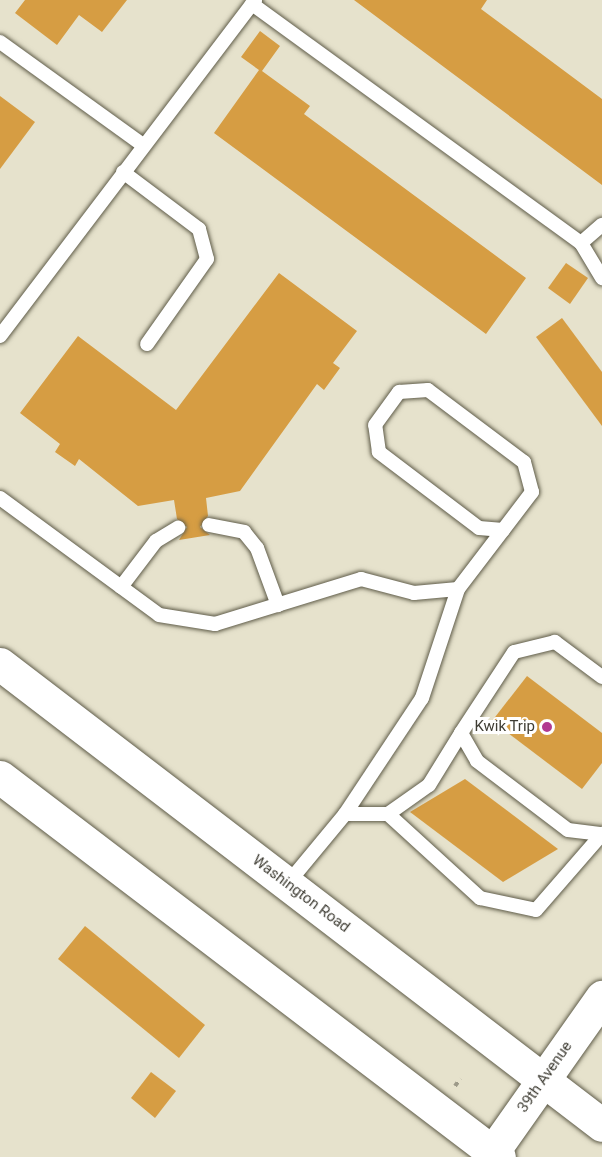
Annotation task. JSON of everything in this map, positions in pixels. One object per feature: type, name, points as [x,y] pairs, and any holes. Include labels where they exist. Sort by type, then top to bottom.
[{"type":"main road","name":"Washington Road","points":[[0,664],[602,1125]]},
{"type":"main road","points":[[0,777],[494,1155]]},
{"type":"main road","name":"39th Avenue","points":[[494,1155],[543,1079],[602,997]]},
{"type":"lane","points":[[0,336],[253,2],[581,243],[602,278]]},
{"type":"lane","points":[[0,42],[143,145]]},
{"type":"lane","points":[[123,172],[199,229],[207,260],[147,344]]},
{"type":"lane","points":[[581,243],[602,225]]},
{"type":"lane","points":[[288,883],[345,814],[422,698],[458,589],[532,492],[524,462],[428,390],[399,392],[375,425],[379,452],[479,528],[503,530]]},
{"type":"lane","points":[[0,498],[159,615],[215,624],[361,579],[414,593],[458,589]]},
{"type":"lane","points":[[209,525],[244,532],[257,548],[278,605]]},
{"type":"lane","points":[[121,587],[156,541],[178,528]]},
{"type":"lane","points":[[345,814],[388,813],[429,785],[514,652],[555,642],[602,677]]},
{"type":"lane","points":[[461,733],[477,761],[568,830],[602,834]]},
{"type":"lane","points":[[388,813],[480,898],[536,910],[602,834]]},
{"type":"building","points":[[25,0],[127,0],[102,32],[79,15],[57,45],[15,13]]},
{"type":"building","points":[[354,0],[487,0],[481,9],[602,99],[602,185]]},
{"type":"building","points":[[260,31],[280,46],[262,71],[310,106],[304,114],[526,278],[486,334],[214,133],[259,70],[241,57]]},
{"type":"building","points":[[0,96],[35,122],[0,169]]},
{"type":"building","points":[[566,263],[588,278],[570,304],[548,288]]},
{"type":"building","points":[[279,273],[357,331],[333,363],[340,368],[324,390],[317,384],[240,491],[206,498],[208,516],[200,527],[210,535],[179,540],[187,527],[177,519],[174,500],[138,506],[79,459],[75,466],[55,452],[60,444],[20,413],[78,336],[176,410]]},
{"type":"building","points":[[562,318],[602,372],[602,426],[536,337]]},
{"type":"building","name":"Kwik Trip","points":[[527,676],[602,733],[602,763],[582,789],[492,721]]},
{"type":"building","name":"Kwik Trip","points":[[465,779],[558,849],[503,882],[410,812]]},
{"type":"building","points":[[85,926],[205,1025],[179,1058],[58,959]]},
{"type":"building","points":[[151,1072],[176,1091],[155,1118],[131,1098]]},
{"type":"place","name":"Kwik Trip","points":[[547,727]]}]
